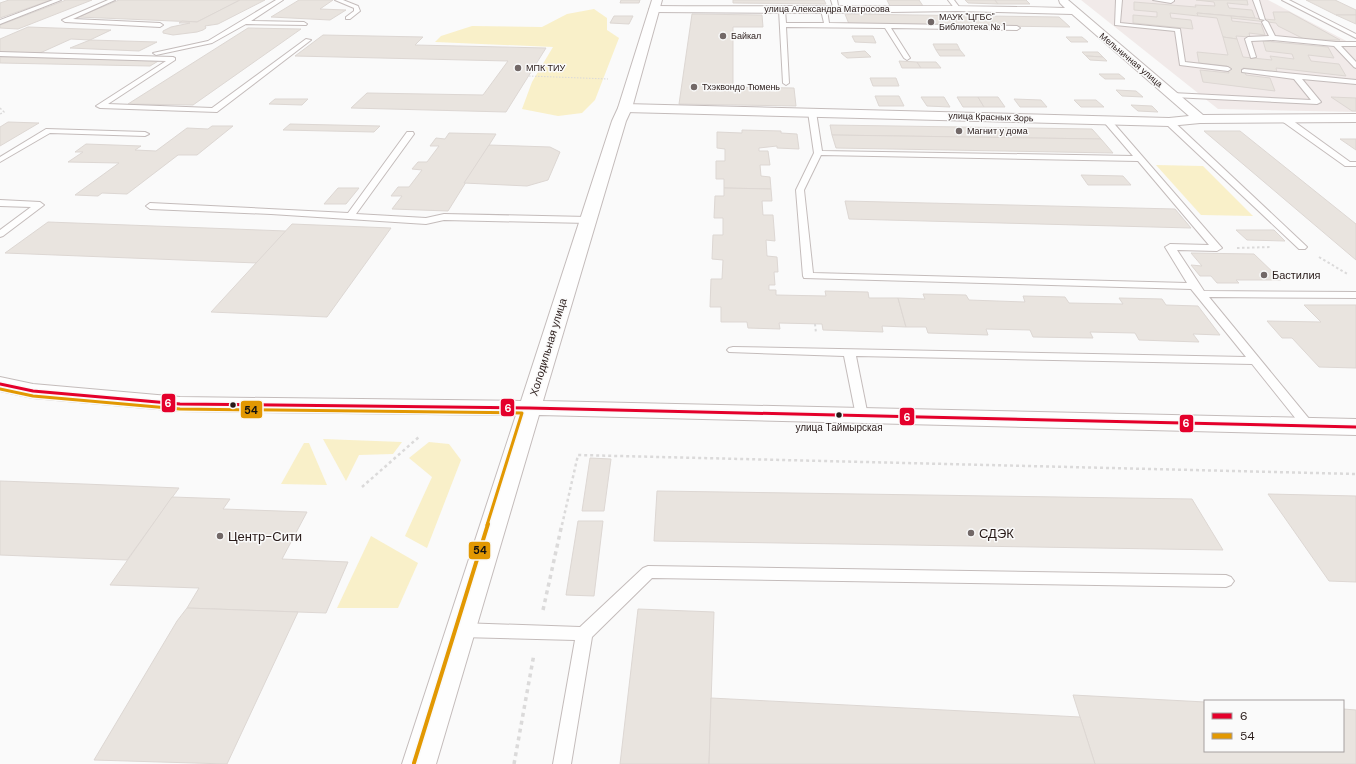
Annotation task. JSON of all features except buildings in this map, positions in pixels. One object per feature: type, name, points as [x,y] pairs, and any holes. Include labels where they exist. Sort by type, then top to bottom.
[{"type":"street","name":"Мельничная улица","points":[[1062,0],[1200,119]]},
{"type":"street","name":"улица Александра Матросова","points":[[656,4],[782,10],[824,10],[835,5],[954,4],[1073,11]]},
{"type":"street","name":"Холодильная улица","points":[[418,764],[619,121],[625,108],[656,4]]},
{"type":"street","name":"улица Красных Зорь","points":[[625,108],[1169,122],[1200,119],[1282,117],[1356,118]]},
{"type":"street","points":[[0,384],[33,391],[180,404],[529,408],[1356,427]]},
{"type":"lane","points":[[0,22],[58,0]]},
{"type":"lane","points":[[112,0],[65,20],[160,25]]},
{"type":"lane","points":[[70,50],[162,53],[210,42],[280,0]]},
{"type":"lane","points":[[338,0],[356,7],[357,11],[348,18]]},
{"type":"lane","points":[[1119,0],[1117,24],[1178,30],[1182,64],[1228,69]]},
{"type":"lane","points":[[1156,0],[1171,0]]},
{"type":"lane","points":[[1256,0],[1273,38]]},
{"type":"lane","points":[[1285,0],[1356,36]]},
{"type":"lane","points":[[782,10],[786,83]]},
{"type":"lane","points":[[824,10],[827,25]]},
{"type":"lane","points":[[245,22],[304,24]]},
{"type":"lane","points":[[783,25],[1017,28]]},
{"type":"lane","points":[[887,26],[907,58]]},
{"type":"lane","points":[[1253,56],[1248,39],[1273,38],[1336,44],[1356,44]]},
{"type":"lane","points":[[0,54],[173,59],[100,106],[214,110],[308,40]]},
{"type":"lane","points":[[1336,44],[1356,66]]},
{"type":"lane","points":[[1244,71],[1356,82]]},
{"type":"lane","points":[[1172,95],[1317,102],[1296,77]]},
{"type":"lane","points":[[812,112],[818,153],[800,190],[808,276],[1356,295]]},
{"type":"lane","points":[[1282,117],[1348,164],[1356,164]]},
{"type":"lane","points":[[1107,121],[1217,248]]},
{"type":"lane","points":[[1169,122],[1302,247]]},
{"type":"lane","points":[[0,160],[49,132],[145,134]]},
{"type":"lane","points":[[350,216],[410,134]]},
{"type":"lane","points":[[818,153],[1141,159]]},
{"type":"lane","points":[[0,203],[40,205],[0,234]]},
{"type":"lane","points":[[150,206],[271,211],[426,221],[444,217],[588,220]]},
{"type":"lane","points":[[1217,248],[1170,247],[1197,290],[1309,426]]},
{"type":"lane","points":[[733,350],[1255,361]]},
{"type":"lane","points":[[850,352],[862,416]]},
{"type":"lane","points":[[562,764],[584,634],[648,572],[1226,581]]},
{"type":"lane","points":[[460,630],[584,634]]},
{"type":"path","points":[[528,76],[608,79]]},
{"type":"path","points":[[0,108],[4,112],[0,114]]},
{"type":"path","points":[[1217,248],[1302,247],[1349,275]]},
{"type":"path","points":[[362,487],[420,436]]},
{"type":"path","points":[[578,455],[1356,474]]},
{"type":"shaded area","points":[[1081,0],[1268,0],[1356,46],[1356,112],[1218,109]]},
{"type":"shaded area","points":[[594,9],[607,18],[607,30],[619,38],[595,100],[582,113],[558,116],[522,109],[532,82],[553,47],[435,42],[441,36],[472,26],[542,27],[567,14]]},
{"type":"shaded area","points":[[1156,165],[1203,166],[1253,216],[1201,215]]},
{"type":"shaded area","points":[[323,439],[402,442],[393,454],[359,455],[346,481]]},
{"type":"shaded area","points":[[429,442],[449,444],[461,460],[427,548],[405,536],[432,477],[409,458]]},
{"type":"shaded area","points":[[304,443],[309,443],[327,485],[281,484]]},
{"type":"shaded area","points":[[371,536],[418,563],[398,608],[337,608]]},
{"type":"transit line","name":"6","points":[[0,384],[33,391],[180,404],[529,408],[1356,427]]},
{"type":"transit line","name":"54","points":[[0,389],[33,396],[180,409],[522,413],[414,763]]},
{"type":"place","name":"МАУК \"ЦГБС\" Библиотека № 1","points":[[931,22]]},
{"type":"place","name":"Байкал","points":[[723,36]]},
{"type":"place","name":"МПК ТИУ","points":[[518,68]]},
{"type":"place","name":"Тхэквондо Тюмень","points":[[694,87]]},
{"type":"place","name":"Магнит у дома","points":[[959,131]]},
{"type":"place","name":"Бастилия","points":[[1264,275]]},
{"type":"place","name":"улица Таймырская","points":[[839,415]]},
{"type":"place","name":"СДЭК","points":[[971,533]]},
{"type":"place","name":"Центр-Сити","points":[[220,536]]}]
